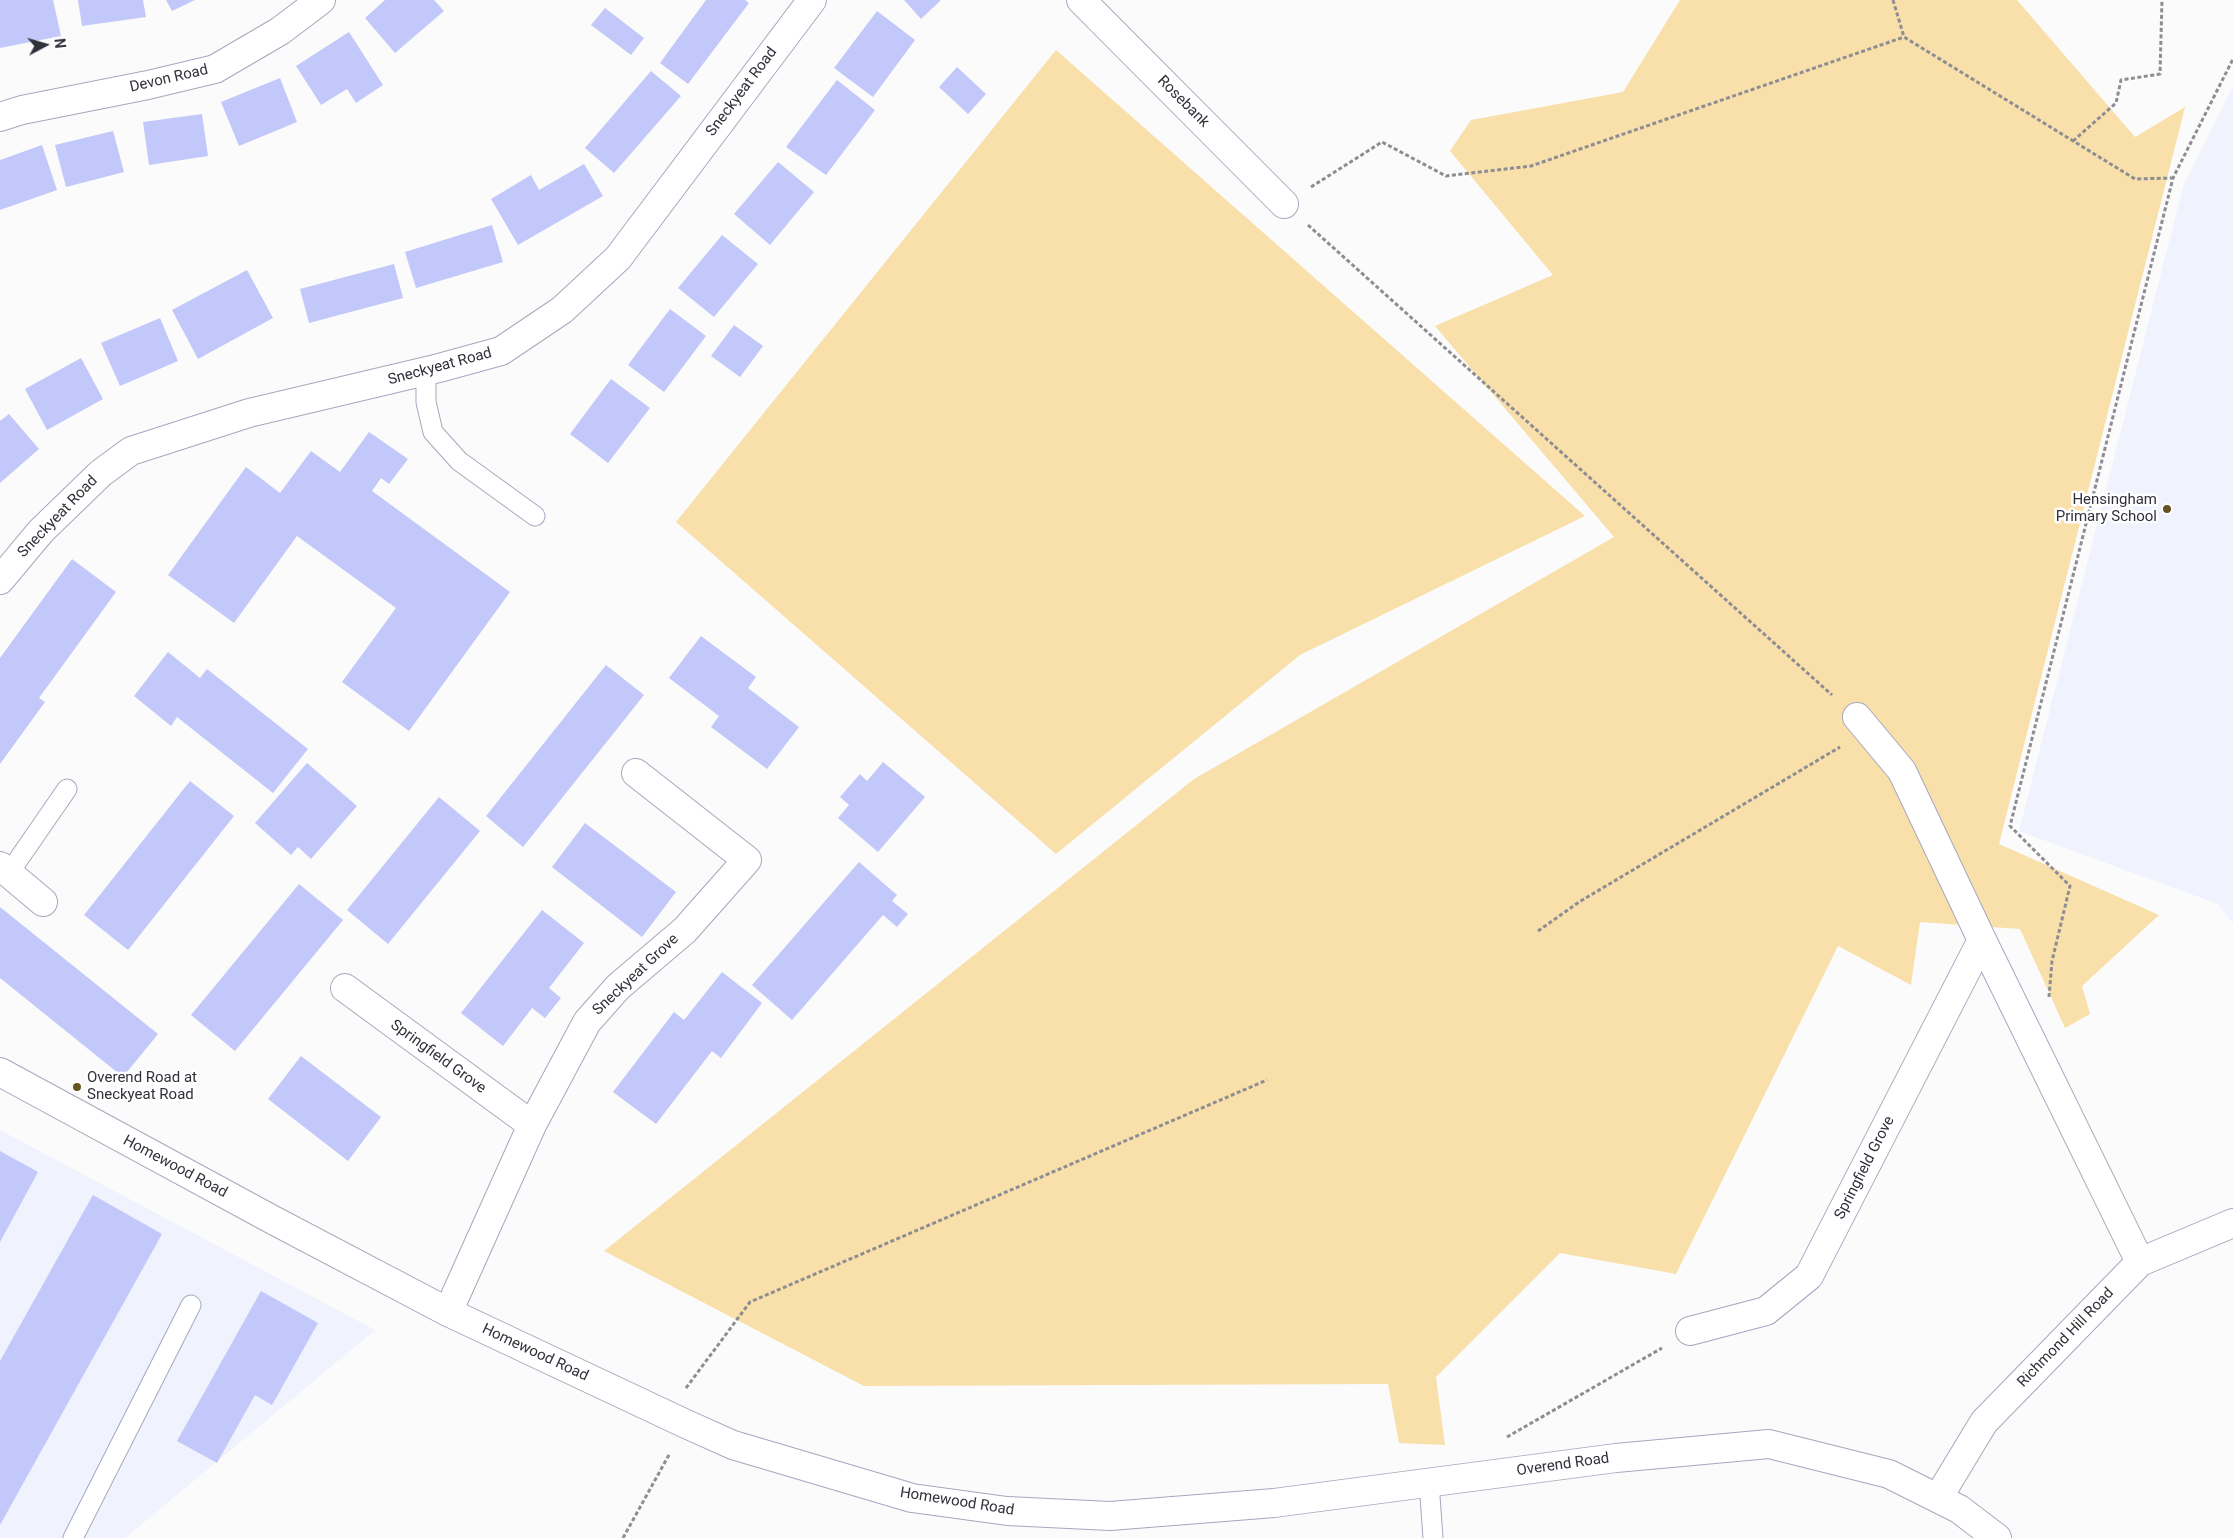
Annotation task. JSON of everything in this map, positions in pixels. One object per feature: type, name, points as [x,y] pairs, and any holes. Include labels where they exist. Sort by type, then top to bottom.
[{"type":"street","name":"Devon Road","points":[[0,117],[22,110],[148,85],[215,69],[280,31],[321,0]]},
{"type":"street","name":"Sneckyeat Road","points":[[0,580],[41,531],[101,473],[131,451],[249,414],[501,351],[562,310],[618,258],[812,0]]},
{"type":"street","name":"Rosebank","points":[[1081,0],[1284,204]]},
{"type":"street","points":[[1863,724],[1902,771],[1982,940],[2140,1262]]},
{"type":"street","name":"Sneckyeat Grove","points":[[448,1312],[532,1125],[586,1022],[618,987],[684,930],[747,860],[636,772]]},
{"type":"street","points":[[5,870],[43,902]]},
{"type":"street","name":"Springfield Grove","points":[[1690,1331],[1766,1311],[1809,1276],[1982,940]]},
{"type":"street","name":"Springfield Grove","points":[[345,988],[532,1125]]},
{"type":"street","name":"Homewood Road","points":[[0,1072],[273,1220],[448,1312],[733,1445],[912,1498],[1007,1511],[1110,1516]]},
{"type":"street","name":"Richmond Hill Road","points":[[1938,1498],[1984,1422],[2140,1262],[2233,1223]]},
{"type":"street","name":"Overend Road","points":[[1110,1516],[1274,1503],[1616,1458],[1769,1444],[1889,1474],[1959,1509],[1996,1538]]},
{"type":"lane","points":[[426,371],[426,402],[433,432],[459,460],[535,516]]},
{"type":"lane","points":[[5,870],[67,789]]},
{"type":"lane","points":[[73,1538],[191,1305]]},
{"type":"lane","points":[[1429,1482],[1433,1538]]},
{"type":"path","points":[[1893,0],[1904,37],[2136,179],[2173,178]]},
{"type":"path","points":[[2073,141],[2116,103],[2121,80],[2160,74],[2162,0]]},
{"type":"path","points":[[1538,931],[1578,902],[1863,724],[1284,204],[1382,142],[1446,176],[1531,166],[1904,37]]},
{"type":"path","points":[[2048,998],[2052,961],[2070,886],[2010,826],[2173,178],[2233,59]]},
{"type":"path","points":[[623,1538],[676,1419],[750,1302],[1267,1080]]},
{"type":"path","points":[[1505,1438],[1690,1331]]},
{"type":"shaded area","points":[[1680,0],[2017,0],[2135,137],[2185,107],[1999,844],[2159,915],[2082,986],[2090,1014],[2065,1028],[2020,929],[1920,922],[1911,985],[1838,946],[1676,1274],[1560,1253],[1436,1377],[1445,1445],[1399,1443],[1388,1384],[864,1386],[604,1251],[1194,779],[1614,537],[1435,326],[1553,275],[1450,151],[1471,120],[1623,92]]},
{"type":"shaded area","points":[[1056,50],[1585,516],[1300,655],[1056,854],[676,522]]},
{"type":"shaded area","name":"Hensingham Primary School","points":[[2233,87],[2233,924],[2218,904],[2019,831],[2183,187]]},
{"type":"shaded area","points":[[0,1130],[375,1330],[125,1538],[0,1538]]},
{"type":"building","points":[[0,0],[53,0],[61,36],[0,48]]},
{"type":"building","points":[[78,0],[143,0],[146,17],[82,26]]},
{"type":"building","points":[[166,0],[195,0],[172,11]]},
{"type":"building","points":[[385,0],[434,0],[444,11],[395,53],[365,18]]},
{"type":"building","points":[[706,0],[745,0],[749,3],[688,84],[660,63]]},
{"type":"building","points":[[904,0],[941,0],[921,19]]},
{"type":"building","points":[[605,8],[644,38],[631,55],[591,25]]},
{"type":"building","points":[[877,11],[915,40],[873,97],[834,68]]},
{"type":"building","points":[[349,32],[383,85],[356,103],[347,89],[321,105],[296,66]]},
{"type":"building","points":[[957,67],[986,94],[968,114],[939,87]]},
{"type":"building","points":[[651,71],[681,96],[614,173],[585,148]]},
{"type":"building","points":[[280,78],[297,122],[239,146],[221,102]]},
{"type":"building","points":[[837,80],[875,110],[826,175],[786,147]]},
{"type":"building","points":[[202,114],[208,156],[149,165],[143,122]]},
{"type":"building","points":[[113,131],[124,172],[66,187],[55,145]]},
{"type":"building","points":[[42,145],[57,190],[0,210],[0,160]]},
{"type":"building","points":[[778,162],[814,192],[770,245],[734,214]]},
{"type":"building","points":[[584,164],[603,196],[518,245],[491,199],[531,175],[539,190]]},
{"type":"building","points":[[492,225],[503,262],[416,288],[405,252]]},
{"type":"building","points":[[722,235],[758,264],[714,317],[678,288]]},
{"type":"building","points":[[394,264],[403,298],[309,323],[300,289]]},
{"type":"building","points":[[247,270],[273,318],[198,359],[172,310]]},
{"type":"building","points":[[670,309],[706,336],[664,392],[628,365]]},
{"type":"building","points":[[160,318],[178,361],[120,386],[101,343]]},
{"type":"building","points":[[734,325],[763,346],[740,377],[711,356]]},
{"type":"building","points":[[81,358],[103,399],[47,430],[25,389]]},
{"type":"building","points":[[611,379],[650,408],[608,463],[570,434]]},
{"type":"building","points":[[9,414],[39,449],[0,483],[0,421]]},
{"type":"building","points":[[369,432],[408,459],[389,484],[381,478],[372,491],[510,592],[409,731],[342,682],[396,608],[297,536],[234,623],[168,575],[246,467],[280,493],[311,451],[340,472]]},
{"type":"building","points":[[72,559],[116,592],[39,698],[45,702],[0,764],[0,658]]},
{"type":"building","points":[[701,636],[756,677],[748,688],[799,727],[767,769],[711,727],[719,716],[669,678]]},
{"type":"building","points":[[168,652],[200,678],[207,669],[308,749],[273,793],[177,717],[171,726],[134,696]]},
{"type":"building","points":[[606,665],[644,695],[523,847],[486,816]]},
{"type":"building","points":[[883,762],[925,797],[878,852],[838,818],[849,805],[840,797],[860,774],[867,781]]},
{"type":"building","points":[[307,763],[357,806],[311,859],[298,847],[291,855],[255,823]]},
{"type":"building","points":[[190,781],[234,816],[128,950],[84,915]]},
{"type":"building","points":[[439,797],[480,831],[388,944],[347,910]]},
{"type":"building","points":[[585,823],[676,892],[642,937],[552,867]]},
{"type":"building","points":[[859,862],[897,895],[892,901],[908,914],[897,927],[883,915],[792,1020],[752,985]]},
{"type":"building","points":[[299,884],[343,920],[235,1051],[191,1015]]},
{"type":"building","points":[[0,907],[158,1034],[123,1077],[0,978]]},
{"type":"building","points":[[542,910],[584,943],[549,988],[561,998],[545,1018],[532,1008],[503,1046],[461,1013]]},
{"type":"building","points":[[722,972],[762,1003],[721,1058],[712,1051],[656,1124],[613,1092],[674,1012],[684,1020]]},
{"type":"building","points":[[301,1056],[381,1117],[348,1161],[268,1099]]},
{"type":"building","points":[[0,1151],[38,1172],[0,1242]]},
{"type":"building","points":[[93,1195],[162,1234],[0,1525],[0,1361]]},
{"type":"building","points":[[261,1291],[318,1323],[272,1405],[255,1395],[217,1463],[177,1441]]},
{"type":"place","name":"Hensingham Primary School","points":[[2167,509]]},
{"type":"place","name":"Overend Road at Sneckyeat Road","points":[[77,1087]]}]
